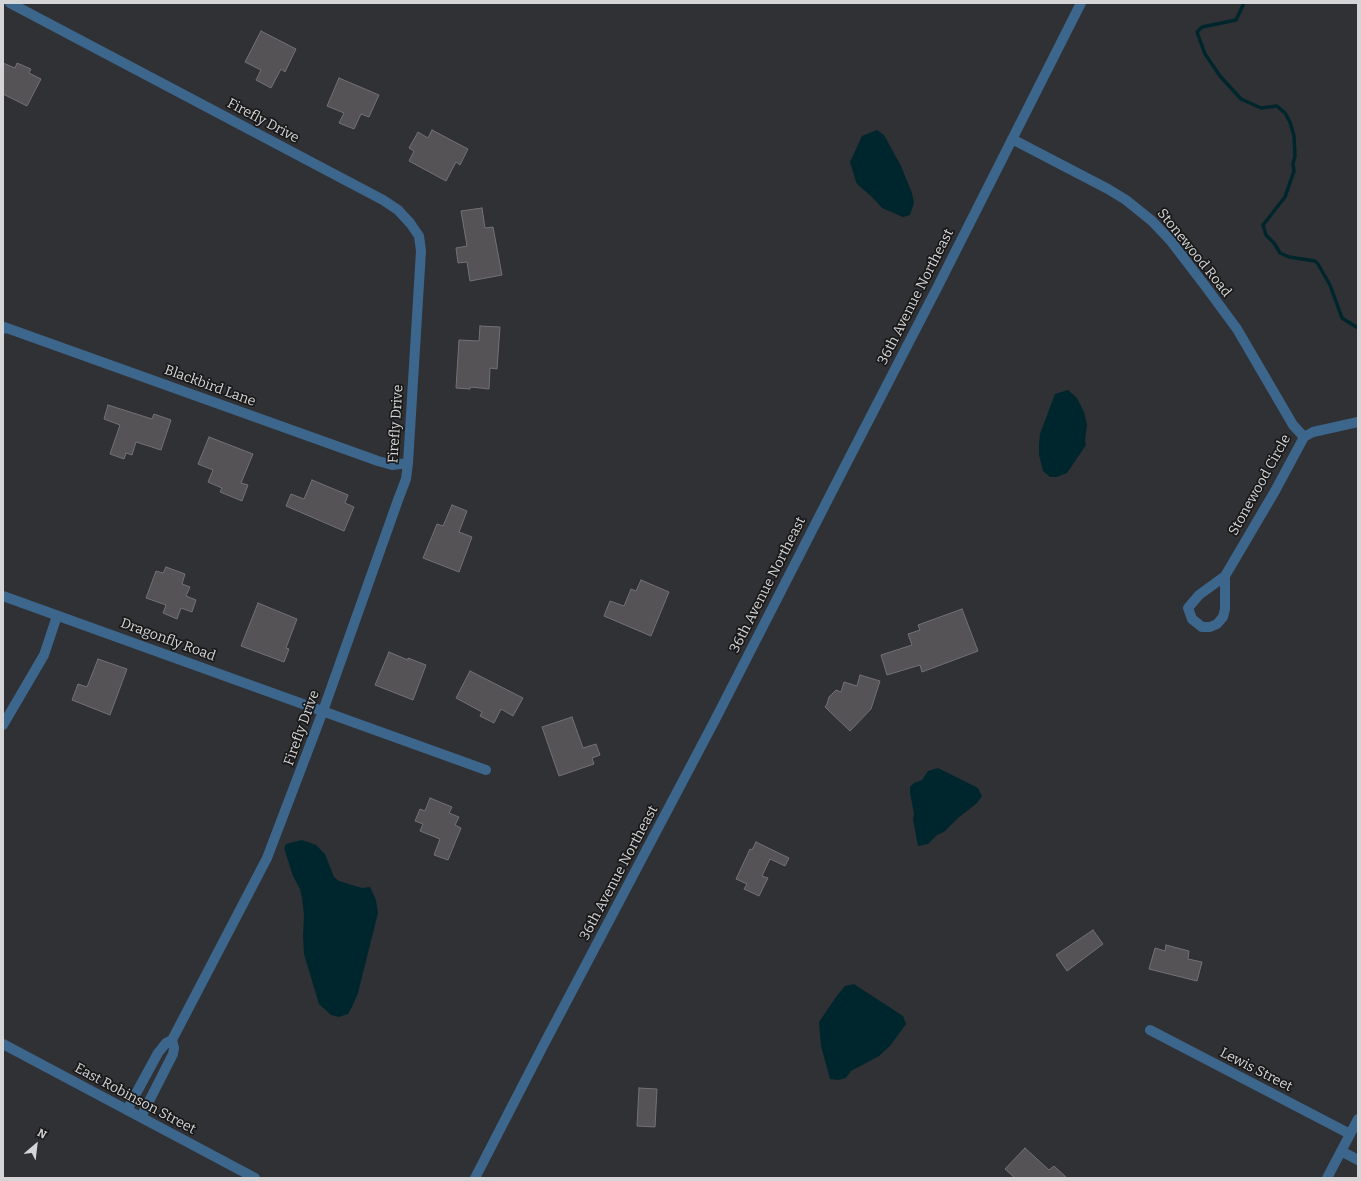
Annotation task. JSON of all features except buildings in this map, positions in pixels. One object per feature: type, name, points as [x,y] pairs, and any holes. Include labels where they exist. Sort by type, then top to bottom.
[{"type":"street","name":"Firefly Drive","points":[[10,3],[383,200],[398,210],[410,223],[419,236],[421,251],[406,479],[323,711],[268,858],[172,1040],[166,1043],[158,1053],[127,1110]]},
{"type":"street","name":"36th Avenue Northeast","points":[[476,1178],[543,1046],[715,720],[1081,3]]},
{"type":"street","name":"Stonewood Road","points":[[1012,139],[1108,189],[1126,200],[1152,221],[1170,240],[1237,329],[1293,425],[1304,437]]},
{"type":"street","name":"Blackbird Lane","points":[[4,328],[378,461],[392,465],[408,463]]},
{"type":"street","name":"Stonewood Circle","points":[[1225,576],[1225,609],[1223,617],[1217,624],[1210,627],[1202,627],[1192,619],[1188,608],[1199,595],[1225,576],[1275,491],[1304,437],[1313,432],[1358,422]]},
{"type":"street","name":"Dragonfly Road","points":[[3,596],[486,770]]},
{"type":"street","points":[[3,724],[44,655],[57,616]]},
{"type":"street","name":"Lewis Street","points":[[1150,1030],[1350,1134]]},
{"type":"street","name":"Firefly Drive","points":[[141,1117],[173,1054],[174,1048],[172,1040]]},
{"type":"street","name":"East Robinson Street","points":[[3,1044],[255,1178]]},
{"type":"street","points":[[1327,1178],[1358,1119]]},
{"type":"street","points":[[1341,1151],[1358,1160]]},
{"type":"water","points":[[877,130],[884,135],[901,166],[912,193],[914,203],[910,215],[903,217],[882,208],[856,182],[850,162],[862,136]]},
{"type":"water","points":[[1068,390],[1077,398],[1084,412],[1087,425],[1085,440],[1086,445],[1067,473],[1057,477],[1050,477],[1043,471],[1039,455],[1040,434],[1055,394]]},
{"type":"water","points":[[938,768],[978,788],[982,796],[977,803],[958,818],[944,832],[937,835],[928,844],[918,846],[913,819],[914,814],[910,787],[914,783],[922,780],[928,771]]},
{"type":"water","points":[[302,840],[316,845],[325,854],[334,877],[339,881],[362,888],[370,887],[376,900],[378,913],[358,993],[348,1014],[339,1017],[331,1015],[319,1004],[304,954],[304,915],[302,898],[284,848],[286,844]]},
{"type":"water","points":[[854,984],[903,1016],[906,1024],[890,1046],[879,1056],[851,1071],[846,1078],[838,1080],[830,1079],[821,1046],[819,1022],[845,986]]},
{"type":"waterway","points":[[1244,3],[1236,20],[1202,27],[1197,32],[1205,54],[1220,76],[1241,99],[1261,108],[1277,106],[1285,113],[1290,122],[1294,136],[1294,171],[1285,197],[1263,225],[1266,235],[1274,243],[1280,253],[1289,257],[1315,261],[1318,264],[1330,285],[1342,318],[1358,328]]}]
